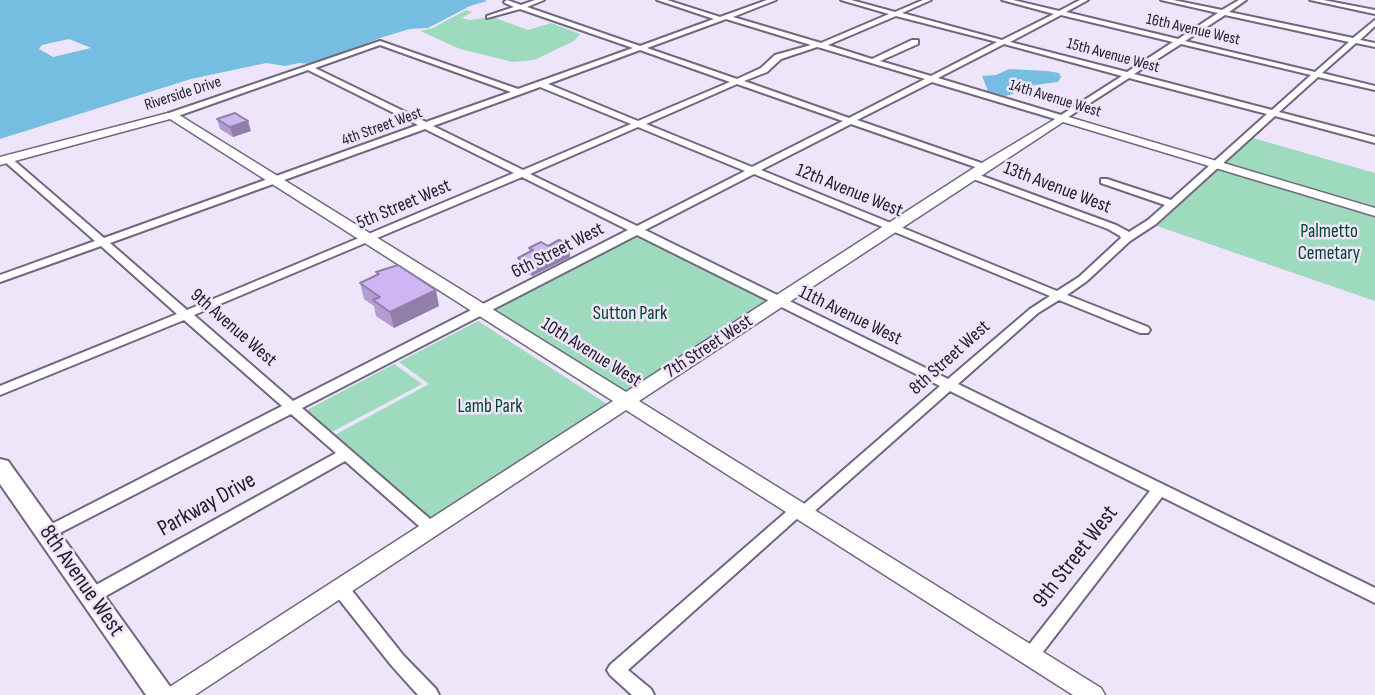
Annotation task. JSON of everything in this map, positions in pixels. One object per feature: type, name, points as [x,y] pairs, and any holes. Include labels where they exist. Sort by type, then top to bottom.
[{"type":"main road","name":"8th Avenue West","points":[[0,467],[162,695]]},
{"type":"street","points":[[489,17],[541,0]]},
{"type":"street","name":"14th Avenue West","points":[[660,0],[1375,212]]},
{"type":"street","points":[[674,4],[687,0]]},
{"type":"street","name":"4th Street West","points":[[0,279],[773,0]]},
{"type":"street","name":"15th Avenue West","points":[[844,0],[1375,140]]},
{"type":"street","name":"5th Street West","points":[[0,391],[186,316],[737,82],[764,70],[778,57],[819,45],[928,0]]},
{"type":"street","name":"16th Avenue West","points":[[1004,0],[1375,88]]},
{"type":"street","name":"6th Street West","points":[[47,533],[1085,0]]},
{"type":"street","points":[[1164,0],[1375,45]]},
{"type":"street","name":"7th Street West","points":[[176,695],[1243,0]]},
{"type":"street","points":[[1313,0],[1375,12]]},
{"type":"street","name":"13th Avenue West","points":[[507,2],[850,121],[1112,227],[1126,238]]},
{"type":"street","name":"8th Street West","points":[[645,695],[616,670],[1034,312],[1083,279],[1126,238],[1152,222],[1375,22]]},
{"type":"street","points":[[873,61],[915,42]]},
{"type":"street","points":[[373,46],[386,44],[519,92]]},
{"type":"street","name":"Riverside Drive","points":[[3,160],[172,115],[373,46]]},
{"type":"street","name":"11th Avenue West","points":[[309,68],[1375,596]]},
{"type":"street","name":"12th Avenue West","points":[[541,84],[1144,330]]},
{"type":"street","name":"10th Avenue West","points":[[172,115],[1088,694]]},
{"type":"street","name":"9th Avenue West","points":[[3,160],[103,242],[432,529]]},
{"type":"street","points":[[1104,181],[1173,204]]},
{"type":"street","name":"Parkway Drive","points":[[92,596],[346,454]]},
{"type":"street","name":"9th Street West","points":[[1030,656],[1160,489]]},
{"type":"street","points":[[341,588],[397,660],[430,695]]},
{"type":"green space","points":[[466,10],[472,12],[462,18],[469,20],[492,17],[528,30],[551,23],[580,34],[574,41],[534,60],[513,62],[460,49],[420,31],[433,28]]},
{"type":"green space","points":[[1253,138],[1375,173],[1375,209],[1225,164]]},
{"type":"green space","name":"Palmetto Cemetary","points":[[1220,168],[1375,216],[1375,301],[1157,226]]},
{"type":"green space","name":"Sutton Park","points":[[637,233],[774,301],[627,398],[491,311]]},
{"type":"green space","name":"Lamb Park","points":[[478,321],[610,406],[433,524],[333,436],[429,384],[399,362]]},
{"type":"green space","points":[[394,364],[422,384],[330,433],[305,411]]},
{"type":"water","points":[[0,0],[487,1],[470,6],[428,28],[410,29],[383,37],[312,64],[285,66],[266,63],[191,79],[0,139]]},
{"type":"water","points":[[1009,69],[1047,71],[1059,73],[1061,77],[1058,82],[1020,87],[1013,94],[1005,96],[988,91],[982,76],[996,75]]},
{"type":"pier","points":[[69,39],[91,48],[53,57],[39,49],[42,45]]},
{"type":"building","points":[[235,113],[248,121],[230,127],[217,119]]},
{"type":"building","points":[[559,240],[569,245],[530,265],[518,258],[541,242],[548,246]]},
{"type":"building","points":[[398,265],[436,290],[390,312],[373,300],[380,297],[360,283],[379,274],[376,272]]}]
